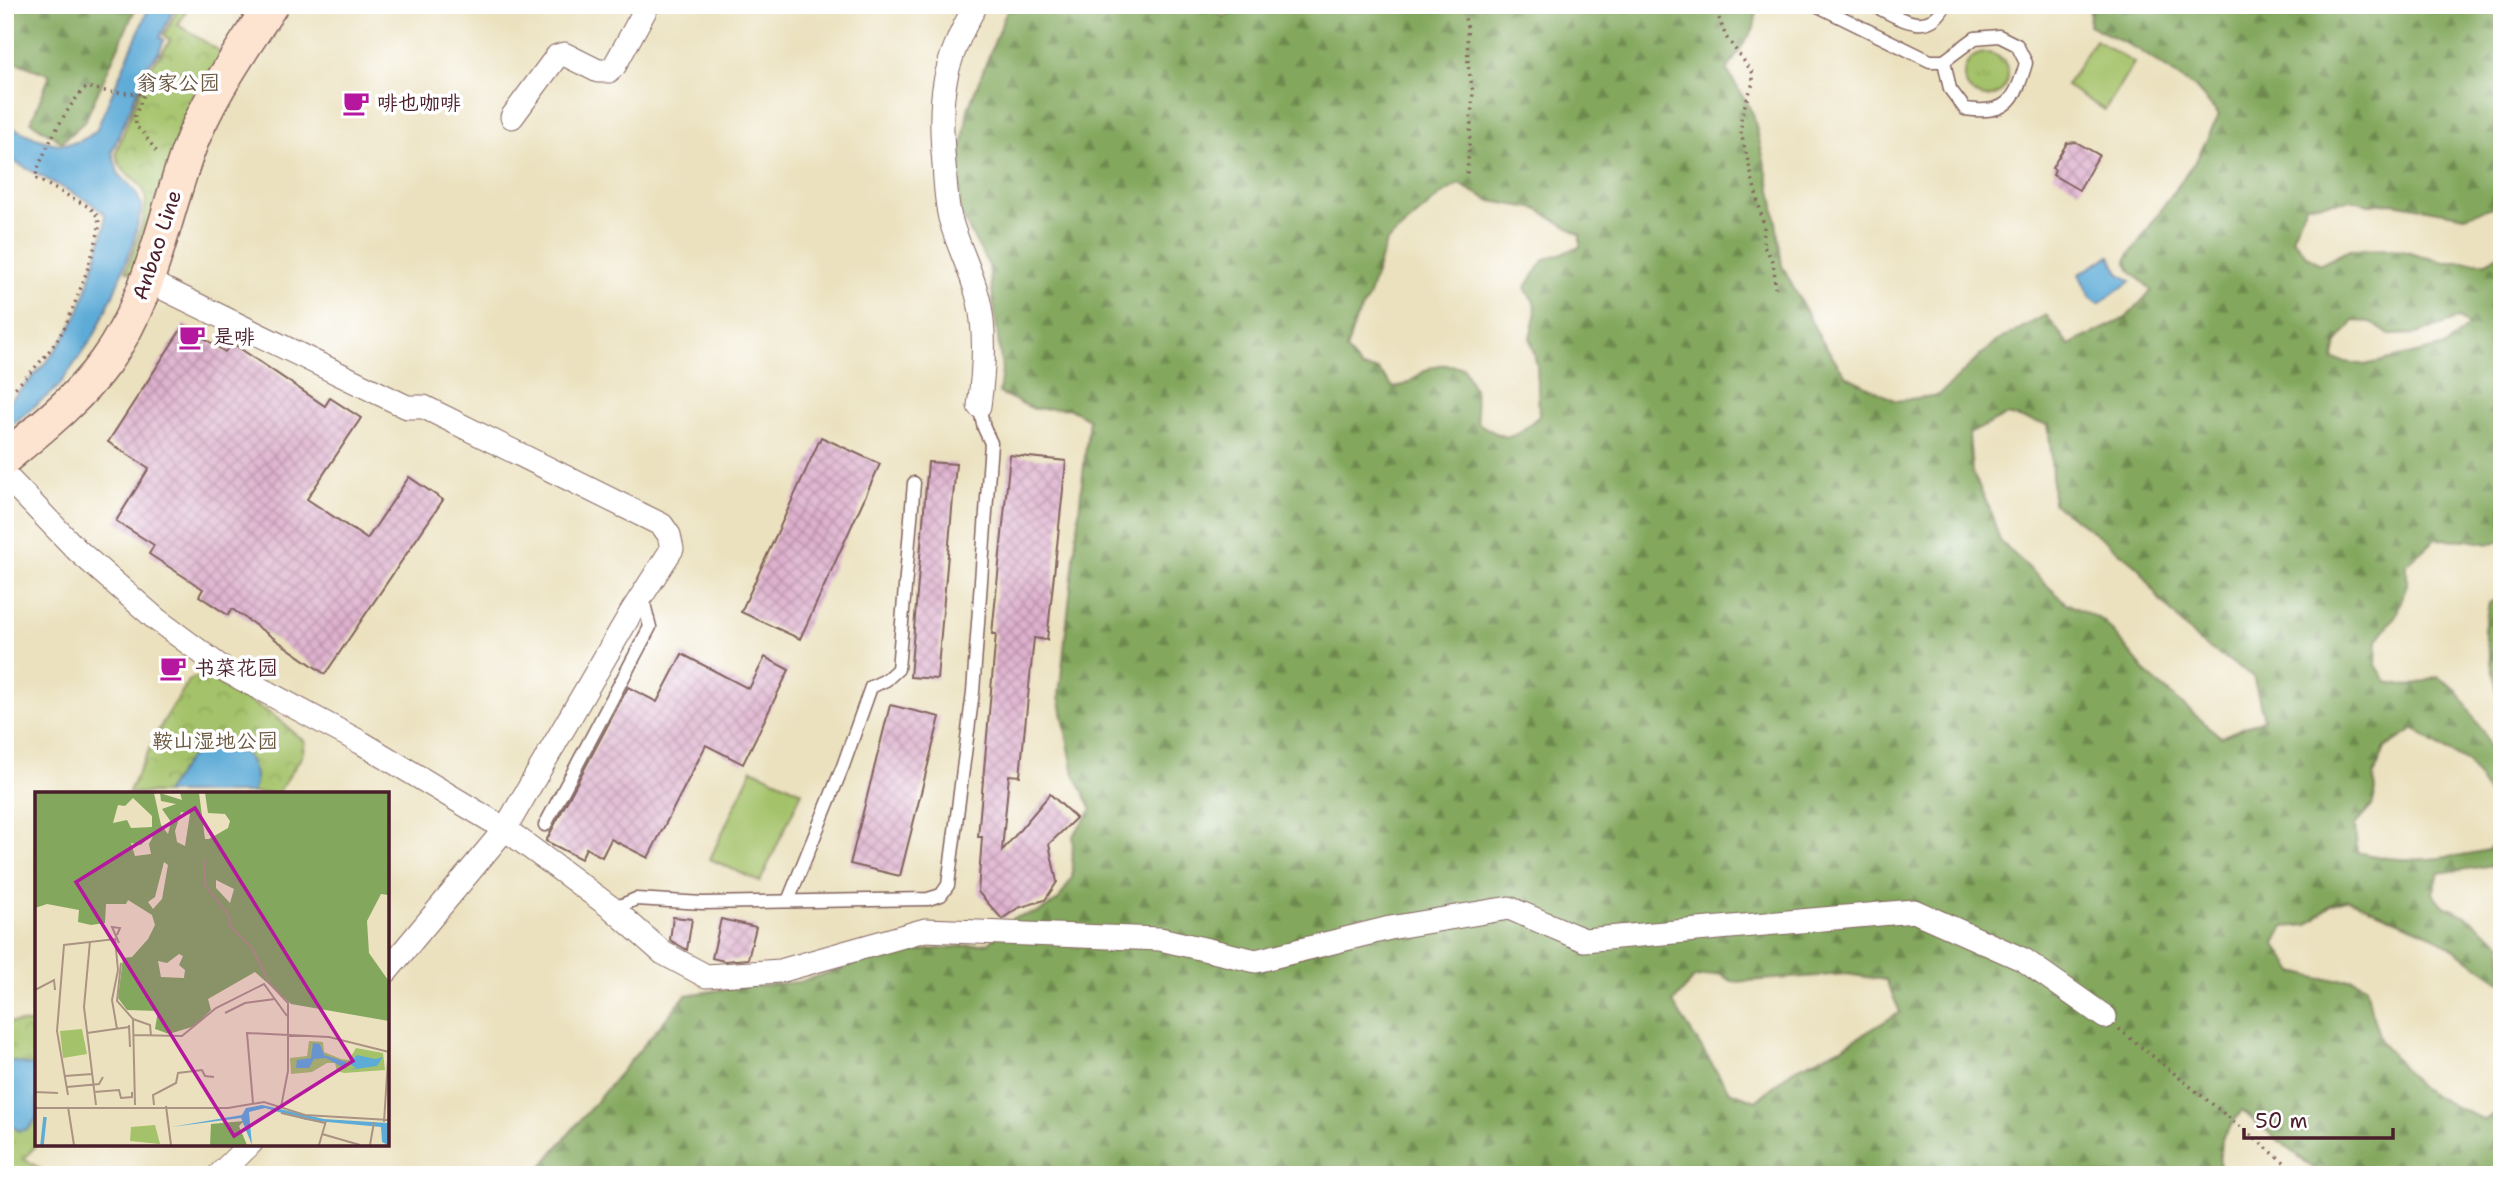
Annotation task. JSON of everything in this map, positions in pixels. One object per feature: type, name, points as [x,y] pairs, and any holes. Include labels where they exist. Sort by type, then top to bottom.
[{"type":"main road","name":"Anbao Line","points":[[5,458],[73,402],[106,361],[127,328],[148,281],[188,150],[221,83],[271,5]]},
{"type":"street","points":[[512,117],[557,56],[564,54],[598,71],[609,71],[615,65],[648,5]]},
{"type":"street","points":[[976,5],[961,30],[944,77],[940,121],[949,215],[978,294],[984,373],[979,406]]},
{"type":"street","points":[[148,281],[407,407],[424,407],[662,525],[669,536],[672,549],[642,595],[505,829],[388,970]]},
{"type":"street","points":[[5,475],[87,558],[156,619],[225,670],[362,743],[505,829],[613,909],[663,953],[706,976],[780,971],[925,930],[1160,939],[1256,961],[1390,928],[1509,908],[1584,940],[1914,911],[2024,960],[2105,1017]]},
{"type":"street","points":[[219,1175],[249,1145]]},
{"type":"lane","points":[[1816,5],[1930,61],[1944,61],[1975,38],[1999,36],[2017,45],[2026,63],[2018,90],[2003,108],[1985,112],[1965,109],[1950,89],[1944,61]]},
{"type":"lane","points":[[1873,5],[1908,23],[1928,23],[1940,15],[1945,5]]},
{"type":"lane","points":[[613,909],[636,899],[703,903],[928,899],[942,895],[948,885],[973,692],[991,443],[979,406]]},
{"type":"lane","points":[[788,901],[843,766],[871,687],[886,680],[898,668],[914,484]]},
{"type":"lane","points":[[545,825],[650,627],[642,595]]},
{"type":"path","points":[[1461,5],[1467,25],[1468,65],[1473,92],[1467,174]]},
{"type":"path","points":[[1714,5],[1726,37],[1753,73],[1753,83],[1741,116],[1741,134],[1764,226],[1763,246],[1770,254],[1773,265],[1774,288]]},
{"type":"path","points":[[5,397],[62,333],[73,312],[99,230],[96,212],[35,178],[58,126],[81,91],[87,87],[144,94],[135,116],[136,127],[158,154],[182,169]]},
{"type":"path","points":[[2105,1017],[2300,1175]]},
{"type":"green space","points":[[5,5],[137,5],[85,121],[62,142],[31,122],[50,75],[5,58]]},
{"type":"green space","points":[[1009,5],[1211,5],[1223,17],[1246,5],[1758,5],[1754,28],[1727,70],[1753,114],[1773,199],[1782,266],[1820,338],[1846,376],[1896,401],[1939,395],[1995,342],[2046,315],[2069,345],[2126,318],[2152,290],[2131,272],[2126,260],[2198,157],[2219,115],[2195,88],[2139,50],[2089,25],[2091,5],[2502,5],[2502,204],[2465,216],[2394,203],[2369,204],[2353,200],[2306,205],[2292,238],[2307,256],[2321,264],[2349,250],[2394,249],[2444,262],[2487,262],[2502,252],[2502,540],[2489,544],[2435,539],[2407,564],[2407,584],[2396,615],[2377,640],[2376,665],[2387,682],[2410,686],[2438,677],[2457,690],[2483,732],[2502,781],[2502,830],[2486,790],[2468,762],[2433,743],[2415,729],[2385,748],[2374,775],[2376,790],[2372,806],[2355,825],[2357,852],[2406,859],[2438,858],[2488,850],[2502,832],[2502,864],[2439,873],[2433,893],[2444,906],[2466,916],[2502,943],[2502,982],[2434,936],[2348,899],[2331,905],[2308,925],[2284,927],[2275,943],[2294,972],[2322,979],[2352,979],[2366,986],[2381,1041],[2418,1086],[2485,1120],[2502,1108],[2502,1175],[2329,1175],[2317,1171],[2242,1111],[2221,1139],[2219,1175],[534,1175],[686,995],[799,982],[885,955],[989,943],[1013,918],[1039,912],[1058,900],[1072,878],[1073,836],[1092,809],[1074,774],[1059,696],[1089,419],[1068,408],[1034,409],[999,393],[1002,370],[989,266],[959,211],[960,163],[968,109]],"holes":[[[1459,184],[1491,201],[1537,209],[1580,235],[1580,247],[1545,259],[1525,288],[1536,311],[1530,338],[1537,366],[1539,416],[1510,436],[1497,434],[1478,423],[1474,389],[1463,367],[1439,365],[1427,369],[1407,384],[1394,388],[1378,370],[1361,368],[1346,350],[1356,319],[1368,298],[1386,242],[1441,195]],[[2459,318],[2468,326],[2446,346],[2365,365],[2333,360],[2337,343],[2354,321],[2370,322],[2390,335],[2417,334]],[[2006,415],[2048,425],[2053,503],[2139,568],[2159,599],[2198,641],[2253,676],[2264,719],[2221,737],[2149,676],[2104,621],[2066,603],[2000,541],[1989,507],[1972,472],[1969,434]],[[1719,974],[1734,982],[1846,974],[1886,980],[1900,1012],[1841,1048],[1792,1070],[1756,1101],[1729,1091],[1673,1003],[1694,978]]]},
{"type":"green space","name":"翁家公园","points":[[178,8],[186,11],[178,25],[229,57],[143,279],[126,271],[140,230],[146,198],[140,185],[124,171],[116,152],[148,72],[170,40],[164,35]]},
{"type":"green space","points":[[2095,40],[2134,63],[2105,110],[2066,86]]},
{"type":"green space","points":[[1986,53],[1995,54],[2002,59],[2007,66],[2007,84],[2002,91],[1995,96],[1986,97],[1977,96],[1970,91],[1965,84],[1964,75],[1965,66],[1970,59],[1977,54]]},
{"type":"green space","points":[[2502,595],[2502,714],[2484,630],[2489,603]]},
{"type":"green space","name":"鞍山湿地公园","points":[[204,675],[273,715],[305,742],[302,756],[279,792],[128,792],[163,722],[190,679]]},
{"type":"green space","points":[[752,769],[802,792],[760,882],[710,859]]},
{"type":"green space","points":[[5,1022],[29,1023],[35,1026],[36,1145],[24,1159],[51,1175],[5,1175]]},
{"type":"water","points":[[150,5],[176,5],[160,37],[164,40],[159,52],[148,65],[112,152],[118,173],[135,191],[142,206],[133,244],[94,336],[58,387],[5,430],[5,405],[47,361],[73,324],[90,280],[105,227],[105,214],[88,201],[5,157],[5,124],[40,139],[62,144],[85,139],[96,131]]},
{"type":"water","points":[[2110,256],[2119,273],[2131,281],[2099,304],[2090,297],[2079,274]]},
{"type":"water","points":[[211,741],[235,746],[247,756],[254,770],[252,792],[166,792],[192,754]]},
{"type":"water","points":[[12,1061],[35,1067],[35,1120],[28,1129],[19,1131],[5,1120],[5,1063]]},
{"type":"building","points":[[2076,142],[2099,155],[2079,190],[2053,175],[2055,170],[2052,168],[2067,143]]},
{"type":"building","points":[[184,325],[225,352],[232,343],[325,406],[330,398],[361,418],[307,499],[367,539],[409,477],[443,500],[325,674],[232,609],[228,615],[199,596],[203,589],[149,554],[154,545],[116,521],[149,468],[108,442]]},
{"type":"building","points":[[821,437],[880,464],[800,639],[741,612]]},
{"type":"building","points":[[1010,455],[1066,461],[1047,640],[1034,638],[1020,776],[1009,775],[1002,851],[1050,794],[1076,818],[1049,844],[1057,882],[1045,900],[1018,908],[1002,919],[978,892],[982,837],[978,837],[996,634],[992,634]]},
{"type":"building","points":[[928,462],[956,464],[937,679],[910,677]]},
{"type":"building","points":[[682,654],[749,689],[765,657],[789,670],[743,764],[706,745],[648,858],[611,839],[602,857],[586,848],[581,859],[546,841],[628,687],[657,702]]},
{"type":"building","points":[[890,705],[940,717],[900,876],[850,864]]},
{"type":"building","points":[[673,917],[692,919],[687,950],[670,940]]},
{"type":"building","points":[[721,919],[756,927],[748,959],[724,961],[712,958]]},
{"type":"place","name":"啡也咖啡","points":[[356,103]]},
{"type":"place","name":"是啡","points":[[192,337]]},
{"type":"place","name":"书菜花园","points":[[173,668]]}]
